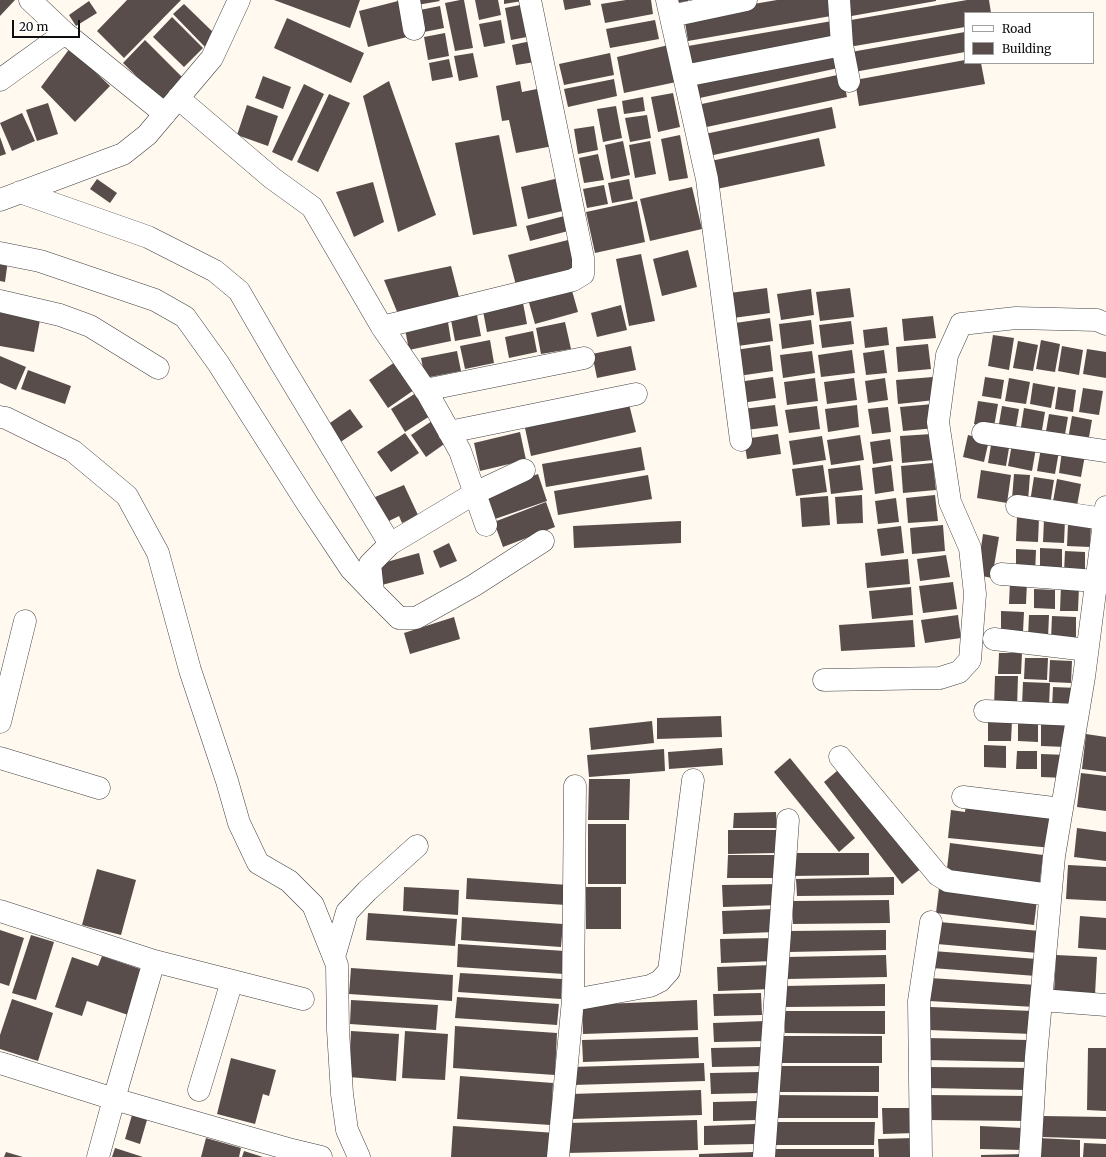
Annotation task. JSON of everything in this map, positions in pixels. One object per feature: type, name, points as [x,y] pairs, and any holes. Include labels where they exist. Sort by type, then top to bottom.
[{"type":"street","points":[[30,0],[65,33],[171,106],[312,208],[382,327],[425,390],[460,451],[486,525]]},
{"type":"street","points":[[10,196],[123,154],[147,135],[212,58],[239,0]]},
{"type":"street","points":[[409,0],[414,30]]},
{"type":"street","points":[[382,327],[573,280],[583,274],[582,258],[530,0]]},
{"type":"street","points":[[741,440],[707,179],[669,8],[746,0]]},
{"type":"street","points":[[839,0],[842,45],[849,81]]},
{"type":"street","points":[[0,80],[65,33]]},
{"type":"street","points":[[684,76],[842,45]]},
{"type":"street","points":[[10,196],[148,237],[215,271],[239,292],[390,544]]},
{"type":"street","points":[[0,253],[40,261],[155,300],[185,317],[218,363],[351,569],[399,618],[416,618],[473,586],[543,541]]},
{"type":"street","points":[[0,301],[60,315],[90,326],[158,368]]},
{"type":"street","points":[[824,680],[940,678],[959,672],[970,660],[975,594],[970,548],[950,502],[938,422],[946,355],[961,324],[1016,318],[1097,320],[1106,324]]},
{"type":"street","points":[[425,390],[584,358]]},
{"type":"street","points":[[449,432],[636,394]]},
{"type":"street","points":[[0,417],[6,418],[73,451],[127,496],[158,553],[190,670],[227,781],[239,823],[258,863],[289,881],[313,905],[337,965],[338,1030],[346,1130],[359,1157]]},
{"type":"street","points":[[984,433],[1106,451]]},
{"type":"street","points":[[373,592],[370,564],[390,544],[475,493],[524,470]]},
{"type":"street","points":[[1017,506],[1105,513],[1087,650],[1054,856],[1041,1000],[1030,1157]]},
{"type":"street","points":[[1000,574],[1096,581]]},
{"type":"street","points":[[0,722],[25,621]]},
{"type":"street","points":[[994,639],[1087,650]]},
{"type":"street","points":[[985,711],[1077,715]]},
{"type":"street","points":[[840,757],[938,875],[948,881],[1050,895]]},
{"type":"street","points":[[0,758],[99,788]]},
{"type":"street","points":[[572,1000],[650,986],[660,981],[669,971],[693,780]]},
{"type":"street","points":[[558,1157],[572,1000],[575,786]]},
{"type":"street","points":[[963,797],[1062,809]]},
{"type":"street","points":[[764,1157],[788,820]]},
{"type":"street","points":[[334,957],[347,912],[367,891],[416,846]]},
{"type":"street","points":[[0,911],[154,961],[303,999]]},
{"type":"street","points":[[921,1157],[919,1001],[931,922]]},
{"type":"street","points":[[98,1157],[154,961]]},
{"type":"street","points":[[199,1090],[232,981]]},
{"type":"street","points":[[1041,1000],[1106,1005]]},
{"type":"street","points":[[0,1063],[291,1153],[321,1157]]},
{"type":"building","points":[[0,0],[15,0],[0,16]]},
{"type":"building","points":[[127,0],[181,0],[124,58],[97,31]]},
{"type":"building","points":[[274,0],[360,0],[350,28]]},
{"type":"building","points":[[416,0],[439,0],[440,1],[417,5]]},
{"type":"building","points":[[464,0],[473,48],[455,51],[445,3]]},
{"type":"building","points":[[475,0],[498,0],[501,15],[479,20]]},
{"type":"building","points":[[504,0],[522,0],[522,1],[504,4]]},
{"type":"building","points":[[563,0],[590,0],[591,5],[565,10]]},
{"type":"building","points":[[626,0],[651,0],[653,14],[605,23],[601,4]]},
{"type":"building","points":[[673,0],[688,0],[688,1],[674,3]]},
{"type":"building","points":[[777,0],[829,0],[831,16],[688,41],[684,16]]},
{"type":"building","points":[[843,0],[936,0],[936,1],[846,17]]},
{"type":"building","points":[[967,0],[989,0],[991,12],[964,12],[964,27],[849,47],[845,21]]},
{"type":"building","points":[[89,1],[97,13],[76,26],[69,15]]},
{"type":"building","points":[[398,1],[407,37],[368,47],[359,11]]},
{"type":"building","points":[[184,4],[216,35],[205,47],[173,14]]},
{"type":"building","points":[[525,4],[532,36],[511,40],[505,8]]},
{"type":"building","points":[[440,6],[444,28],[424,32],[420,10]]},
{"type":"building","points":[[172,17],[203,48],[184,67],[153,37]]},
{"type":"building","points":[[287,18],[364,53],[351,83],[274,48]]},
{"type":"building","points":[[501,20],[505,43],[484,47],[479,24]]},
{"type":"building","points":[[655,20],[659,39],[610,48],[606,29]]},
{"type":"building","points":[[832,21],[836,45],[692,71],[688,46]]},
{"type":"building","points":[[964,32],[964,52],[854,72],[851,52]]},
{"type":"building","points":[[445,33],[449,56],[428,60],[424,37]]},
{"type":"building","points":[[145,40],[186,81],[164,103],[123,63]]},
{"type":"building","points":[[531,41],[535,62],[516,65],[512,45]]},
{"type":"building","points":[[673,44],[681,81],[624,93],[617,57]]},
{"type":"building","points":[[838,47],[843,67],[695,99],[691,79]]},
{"type":"building","points":[[70,48],[110,86],[75,122],[41,87]]},
{"type":"building","points":[[473,53],[478,77],[459,81],[454,56]]},
{"type":"building","points":[[610,53],[614,75],[564,85],[559,64]]},
{"type":"building","points":[[449,59],[453,77],[432,81],[429,63]]},
{"type":"building","points":[[964,60],[964,64],[981,64],[985,84],[859,106],[855,80]]},
{"type":"building","points":[[842,74],[847,97],[702,128],[697,105]]},
{"type":"building","points":[[263,76],[291,87],[283,109],[255,98]]},
{"type":"building","points":[[614,79],[617,96],[568,107],[564,89]]},
{"type":"building","points":[[389,81],[436,215],[398,232],[363,96]]},
{"type":"building","points":[[520,81],[522,92],[542,88],[553,146],[516,153],[509,120],[502,121],[496,86]]},
{"type":"building","points":[[304,84],[324,94],[292,161],[272,152]]},
{"type":"building","points":[[673,93],[680,127],[658,132],[651,97]]},
{"type":"building","points":[[329,94],[350,103],[318,172],[297,162]]},
{"type":"building","points":[[643,97],[645,111],[624,114],[622,101]]},
{"type":"building","points":[[48,103],[58,134],[37,141],[26,110]]},
{"type":"building","points":[[247,105],[278,116],[268,146],[237,135]]},
{"type":"building","points":[[616,106],[622,138],[603,142],[597,109]]},
{"type":"building","points":[[832,107],[836,128],[709,156],[705,134]]},
{"type":"building","points":[[22,113],[35,141],[12,151],[0,123]]},
{"type":"building","points":[[647,115],[651,138],[630,142],[625,118]]},
{"type":"building","points":[[594,126],[598,150],[578,154],[574,129]]},
{"type":"building","points":[[499,135],[517,226],[473,235],[455,143]]},
{"type":"building","points":[[680,135],[688,178],[669,181],[661,139]]},
{"type":"building","points":[[0,137],[6,154],[0,156]]},
{"type":"building","points":[[819,138],[825,166],[712,190],[706,162]]},
{"type":"building","points":[[623,141],[630,175],[611,179],[605,145]]},
{"type":"building","points":[[650,141],[656,174],[635,178],[629,145]]},
{"type":"building","points":[[598,154],[604,180],[584,183],[579,158]]},
{"type":"building","points":[[559,178],[567,210],[528,219],[521,187]]},
{"type":"building","points":[[97,179],[117,193],[110,203],[90,189]]},
{"type":"building","points":[[629,179],[633,199],[612,203],[608,183]]},
{"type":"building","points":[[373,182],[384,222],[354,237],[336,192]]},
{"type":"building","points":[[604,185],[608,204],[587,208],[583,189]]},
{"type":"building","points":[[692,187],[702,229],[650,241],[640,199]]},
{"type":"building","points":[[637,201],[645,242],[595,253],[586,212]]},
{"type":"building","points":[[568,215],[572,230],[530,241],[526,226]]},
{"type":"building","points":[[568,240],[576,269],[516,285],[508,255]]},
{"type":"building","points":[[688,250],[697,287],[662,296],[653,259]]},
{"type":"building","points":[[641,254],[655,321],[629,326],[616,259]]},
{"type":"building","points":[[0,259],[8,260],[5,282],[0,281]]},
{"type":"building","points":[[451,266],[459,297],[398,314],[384,280]]},
{"type":"building","points":[[571,287],[578,312],[535,324],[528,299]]},
{"type":"building","points":[[767,288],[770,313],[733,318],[730,293]]},
{"type":"building","points":[[850,288],[854,317],[820,321],[816,292]]},
{"type":"building","points":[[811,289],[814,315],[781,320],[777,294]]},
{"type":"building","points":[[523,303],[527,324],[487,332],[483,311]]},
{"type":"building","points":[[621,305],[627,330],[597,337],[591,313]]},
{"type":"building","points":[[0,312],[40,320],[34,352],[0,346]]},
{"type":"building","points":[[477,315],[481,336],[455,341],[451,320]]},
{"type":"building","points":[[447,316],[451,341],[409,350],[404,324]]},
{"type":"building","points":[[933,316],[936,338],[904,341],[902,319]]},
{"type":"building","points":[[770,318],[773,341],[738,346],[735,323]]},
{"type":"building","points":[[811,320],[814,344],[782,349],[779,324]]},
{"type":"building","points":[[851,321],[854,344],[822,348],[819,325]]},
{"type":"building","points":[[565,322],[571,349],[541,354],[536,328]]},
{"type":"building","points":[[887,327],[889,345],[865,348],[863,330]]},
{"type":"building","points":[[533,331],[537,352],[509,358],[505,337]]},
{"type":"building","points":[[993,335],[1014,338],[1009,370],[988,366]]},
{"type":"building","points":[[490,340],[494,363],[465,369],[460,346]]},
{"type":"building","points":[[1041,340],[1060,344],[1055,372],[1036,369]]},
{"type":"building","points":[[1018,341],[1038,345],[1033,371],[1013,368]]},
{"type":"building","points":[[928,344],[931,369],[898,372],[896,347]]},
{"type":"building","points":[[770,345],[773,371],[738,376],[735,350]]},
{"type":"building","points":[[631,346],[636,370],[597,378],[592,354]]},
{"type":"building","points":[[1062,346],[1083,350],[1079,375],[1058,371]]},
{"type":"building","points":[[1087,349],[1106,352],[1106,378],[1083,374]]},
{"type":"building","points":[[852,350],[855,373],[821,377],[818,355]]},
{"type":"building","points":[[884,350],[887,373],[866,375],[863,353]]},
{"type":"building","points":[[457,351],[461,371],[425,378],[421,358]]},
{"type":"building","points":[[812,351],[815,373],[783,378],[780,355]]},
{"type":"building","points":[[0,356],[26,367],[16,390],[0,383]]},
{"type":"building","points":[[395,362],[414,390],[388,408],[369,380]]},
{"type":"building","points":[[28,370],[71,386],[65,404],[21,389]]},
{"type":"building","points":[[773,377],[776,398],[741,403],[738,382]]},
{"type":"building","points":[[933,377],[935,400],[898,404],[896,380]]},
{"type":"building","points":[[985,377],[1004,380],[1001,399],[982,396]]},
{"type":"building","points":[[815,378],[818,401],[787,405],[784,382]]},
{"type":"building","points":[[854,378],[857,400],[827,404],[824,382]]},
{"type":"building","points":[[885,378],[888,400],[868,403],[865,381]]},
{"type":"building","points":[[1009,378],[1030,382],[1026,404],[1005,401]]},
{"type":"building","points":[[1033,383],[1055,387],[1051,408],[1030,404]]},
{"type":"building","points":[[1058,387],[1076,390],[1073,412],[1055,409]]},
{"type":"building","points":[[1083,388],[1103,391],[1099,415],[1079,412]]},
{"type":"building","points":[[416,393],[430,416],[405,432],[391,409]]},
{"type":"building","points":[[978,401],[998,404],[994,427],[974,424]]},
{"type":"building","points":[[629,404],[636,432],[531,456],[525,428]]},
{"type":"building","points":[[933,404],[936,428],[903,431],[900,407]]},
{"type":"building","points":[[775,405],[778,426],[746,430],[743,409]]},
{"type":"building","points":[[857,405],[859,427],[828,432],[825,409]]},
{"type":"building","points":[[817,406],[820,429],[789,433],[785,410]]},
{"type":"building","points":[[1002,406],[1019,409],[1015,433],[998,430]]},
{"type":"building","points":[[888,407],[891,432],[872,434],[868,409]]},
{"type":"building","points":[[1024,408],[1045,412],[1041,436],[1020,433]]},
{"type":"building","points":[[350,409],[363,427],[339,443],[327,425]]},
{"type":"building","points":[[1049,414],[1068,417],[1064,440],[1045,437]]},
{"type":"building","points":[[1072,416],[1092,420],[1088,443],[1068,439]]},
{"type":"building","points":[[432,421],[447,442],[426,457],[411,435]]},
{"type":"building","points":[[520,432],[526,460],[480,471],[474,443]]},
{"type":"building","points":[[405,433],[419,453],[391,472],[377,452]]},
{"type":"building","points":[[778,434],[781,454],[747,459],[744,439]]},
{"type":"building","points":[[932,434],[934,460],[902,463],[900,436]]},
{"type":"building","points":[[860,435],[864,460],[831,465],[827,440]]},
{"type":"building","points":[[968,435],[989,440],[984,462],[963,457]]},
{"type":"building","points":[[822,436],[826,460],[793,465],[789,441]]},
{"type":"building","points":[[890,439],[893,461],[873,464],[870,442]]},
{"type":"building","points":[[992,439],[1010,442],[1006,466],[988,463]]},
{"type":"building","points":[[1012,444],[1036,448],[1032,471],[1008,466]]},
{"type":"building","points":[[641,447],[645,470],[546,487],[542,464]]},
{"type":"building","points":[[1041,448],[1059,451],[1055,474],[1037,471]]},
{"type":"building","points":[[1062,451],[1085,455],[1081,477],[1059,473]]},
{"type":"building","points":[[933,463],[936,490],[903,493],[901,466]]},
{"type":"building","points":[[823,465],[827,492],[796,496],[792,469]]},
{"type":"building","points":[[860,465],[863,490],[831,494],[828,469]]},
{"type":"building","points":[[891,465],[894,491],[875,494],[872,468]]},
{"type":"building","points":[[981,470],[1011,475],[1007,503],[977,498]]},
{"type":"building","points":[[538,474],[547,501],[495,519],[486,492]]},
{"type":"building","points":[[1014,474],[1030,475],[1028,501],[1012,499]]},
{"type":"building","points":[[648,475],[652,499],[558,515],[554,491]]},
{"type":"building","points":[[1034,477],[1054,480],[1050,505],[1030,502]]},
{"type":"building","points":[[1057,479],[1081,484],[1076,511],[1052,507]]},
{"type":"building","points":[[404,485],[418,515],[402,523],[399,516],[387,522],[375,497]]},
{"type":"building","points":[[862,495],[863,523],[837,524],[835,497]]},
{"type":"building","points":[[935,495],[938,521],[908,523],[906,498]]},
{"type":"building","points":[[828,496],[830,525],[802,527],[800,498]]},
{"type":"building","points":[[896,498],[899,522],[878,524],[875,501]]},
{"type":"building","points":[[546,502],[555,527],[503,547],[494,522]]},
{"type":"building","points":[[1017,517],[1039,518],[1038,542],[1016,541]]},
{"type":"building","points":[[1044,519],[1065,520],[1064,543],[1043,542]]},
{"type":"building","points":[[681,521],[681,543],[574,548],[573,526]]},
{"type":"building","points":[[1068,524],[1091,525],[1090,547],[1067,546]]},
{"type":"building","points":[[943,525],[945,551],[912,554],[910,528]]},
{"type":"building","points":[[901,526],[904,553],[881,556],[877,529]]},
{"type":"building","points":[[983,534],[999,537],[992,578],[977,575]]},
{"type":"building","points":[[449,543],[457,561],[440,568],[433,551]]},
{"type":"building","points":[[1040,548],[1062,549],[1062,573],[1040,572]]},
{"type":"building","points":[[1016,549],[1036,550],[1035,575],[1016,574]]},
{"type":"building","points":[[1065,551],[1085,552],[1085,574],[1064,573]]},
{"type":"building","points":[[419,553],[424,574],[378,586],[372,566]]},
{"type":"building","points":[[946,555],[950,577],[920,581],[917,559]]},
{"type":"building","points":[[908,559],[910,584],[867,588],[865,563]]},
{"type":"building","points":[[1010,581],[1027,581],[1026,604],[1009,604]]},
{"type":"building","points":[[953,582],[957,609],[923,613],[919,586]]},
{"type":"building","points":[[1061,585],[1079,586],[1078,611],[1060,611]]},
{"type":"building","points":[[911,587],[913,615],[872,619],[869,591]]},
{"type":"building","points":[[1034,589],[1055,590],[1055,609],[1034,608]]},
{"type":"building","points":[[1001,611],[1024,612],[1023,632],[1001,631]]},
{"type":"building","points":[[958,615],[961,638],[925,643],[921,620]]},
{"type":"building","points":[[1029,615],[1049,615],[1048,638],[1028,637]]},
{"type":"building","points":[[1052,616],[1076,617],[1076,640],[1051,639]]},
{"type":"building","points":[[454,617],[460,639],[410,654],[404,633]]},
{"type":"building","points":[[913,620],[915,647],[841,651],[839,625]]},
{"type":"building","points":[[999,653],[1022,653],[1021,674],[998,674]]},
{"type":"building","points":[[1025,658],[1048,658],[1047,680],[1024,679]]},
{"type":"building","points":[[1050,660],[1072,661],[1071,683],[1049,682]]},
{"type":"building","points":[[995,676],[1018,676],[1017,708],[994,707]]},
{"type":"building","points":[[1023,682],[1050,683],[1049,706],[1022,705]]},
{"type":"building","points":[[1053,687],[1077,688],[1076,710],[1052,709]]},
{"type":"building","points":[[721,716],[722,737],[657,739],[657,718]]},
{"type":"building","points":[[988,720],[1012,721],[1011,741],[988,741]]},
{"type":"building","points":[[652,721],[654,743],[591,750],[589,728]]},
{"type":"building","points":[[1018,721],[1038,721],[1038,742],[1018,741]]},
{"type":"building","points":[[1041,724],[1066,724],[1066,747],[1041,746]]},
{"type":"building","points":[[1086,734],[1106,737],[1106,772],[1082,769]]},
{"type":"building","points":[[984,745],[1006,746],[1006,768],[984,767]]},
{"type":"building","points":[[722,748],[723,765],[669,769],[668,752]]},
{"type":"building","points":[[664,749],[665,771],[589,777],[587,755]]},
{"type":"building","points":[[1017,751],[1037,751],[1037,769],[1016,769]]},
{"type":"building","points":[[1041,754],[1067,755],[1066,778],[1041,777]]},
{"type":"building","points":[[790,758],[855,838],[839,852],[774,772]]},
{"type":"building","points":[[844,765],[923,867],[902,884],[824,782]]},
{"type":"building","points":[[1081,773],[1106,776],[1106,811],[1077,807]]},
{"type":"building","points":[[589,779],[630,779],[629,820],[588,820]]},
{"type":"building","points":[[966,803],[1055,811],[1052,848],[948,838],[951,810],[965,812]]},
{"type":"building","points":[[776,812],[777,828],[733,828],[734,813]]},
{"type":"building","points":[[588,824],[626,824],[626,884],[588,884]]},
{"type":"building","points":[[1077,828],[1106,832],[1106,861],[1074,857]]},
{"type":"building","points":[[728,830],[776,830],[776,853],[728,854]]},
{"type":"building","points":[[950,843],[1043,855],[1039,889],[946,877]]},
{"type":"building","points":[[790,853],[869,853],[869,875],[790,876]]},
{"type":"building","points":[[728,855],[775,855],[775,878],[727,878]]},
{"type":"building","points":[[1068,865],[1106,867],[1106,901],[1066,899]]},
{"type":"building","points":[[97,869],[136,880],[121,935],[82,925]]},
{"type":"building","points":[[894,877],[894,895],[797,896],[796,879]]},
{"type":"building","points":[[467,878],[568,885],[567,905],[466,899]]},
{"type":"building","points":[[780,884],[780,905],[723,907],[722,885]]},
{"type":"building","points":[[404,887],[459,890],[458,915],[403,911]]},
{"type":"building","points":[[586,887],[621,887],[621,929],[586,929]]},
{"type":"building","points":[[939,888],[1037,900],[1034,925],[936,913]]},
{"type":"building","points":[[889,900],[890,923],[793,924],[793,901]]},
{"type":"building","points":[[774,909],[775,932],[723,934],[722,911]]},
{"type":"building","points":[[368,913],[457,919],[455,946],[366,940]]},
{"type":"building","points":[[1080,916],[1106,918],[1106,950],[1078,948]]},
{"type":"building","points":[[462,917],[563,924],[561,947],[461,940]]},
{"type":"building","points":[[939,922],[1040,931],[1038,953],[937,944]]},
{"type":"building","points":[[0,930],[24,938],[9,986],[0,983]]},
{"type":"building","points":[[886,930],[886,950],[789,952],[789,931]]},
{"type":"building","points":[[31,935],[54,942],[36,1000],[12,993]]},
{"type":"building","points":[[775,938],[775,961],[721,963],[720,939]]},
{"type":"building","points":[[458,944],[565,951],[564,974],[457,967]]},
{"type":"building","points":[[933,951],[1037,959],[1036,976],[932,968]]},
{"type":"building","points":[[886,955],[887,977],[787,979],[786,957]]},
{"type":"building","points":[[1056,955],[1097,957],[1095,995],[1054,993]]},
{"type":"building","points":[[102,956],[149,972],[134,1017],[87,1001],[82,1016],[55,1007],[72,957],[98,966]]},
{"type":"building","points":[[772,965],[772,989],[718,991],[717,967]]},
{"type":"building","points":[[351,968],[453,975],[452,1001],[349,994]]},
{"type":"building","points":[[460,973],[562,979],[561,999],[458,992]]},
{"type":"building","points":[[930,978],[1037,985],[1035,1007],[929,1001]]},
{"type":"building","points":[[885,984],[885,1006],[785,1007],[785,986]]},
{"type":"building","points":[[761,993],[762,1015],[714,1016],[713,994]]},
{"type":"building","points":[[457,997],[559,1004],[557,1025],[455,1018]]},
{"type":"building","points":[[12,999],[53,1013],[38,1061],[0,1049],[0,1035]]},
{"type":"building","points":[[351,1000],[438,1005],[436,1030],[350,1024]]},
{"type":"building","points":[[697,1000],[698,1030],[583,1034],[582,1005]]},
{"type":"building","points":[[930,1007],[1033,1011],[1032,1034],[929,1030]]},
{"type":"building","points":[[785,1011],[885,1011],[885,1034],[785,1033]]},
{"type":"building","points":[[765,1021],[765,1041],[714,1042],[713,1023]]},
{"type":"building","points":[[455,1026],[557,1033],[555,1075],[453,1068]]},
{"type":"building","points":[[351,1031],[399,1034],[396,1081],[349,1077]]},
{"type":"building","points":[[405,1031],[448,1034],[445,1080],[402,1078]]},
{"type":"building","points":[[782,1036],[882,1036],[882,1063],[782,1063]]},
{"type":"building","points":[[698,1037],[699,1058],[583,1062],[582,1040]]},
{"type":"building","points":[[926,1038],[1029,1040],[1028,1062],[926,1060]]},
{"type":"building","points":[[762,1047],[763,1066],[712,1067],[711,1048]]},
{"type":"building","points":[[1088,1048],[1106,1048],[1106,1111],[1087,1110]]},
{"type":"building","points":[[231,1058],[276,1070],[269,1096],[263,1094],[255,1124],[217,1114]]},
{"type":"building","points":[[704,1063],[705,1081],[573,1085],[572,1067]]},
{"type":"building","points":[[780,1066],[879,1066],[879,1092],[780,1092]]},
{"type":"building","points":[[926,1067],[1029,1068],[1029,1090],[926,1088]]},
{"type":"building","points":[[761,1072],[762,1093],[711,1094],[710,1073]]},
{"type":"building","points":[[460,1076],[553,1083],[551,1125],[457,1119]]},
{"type":"building","points":[[701,1090],[702,1115],[572,1119],[571,1094]]},
{"type":"building","points":[[773,1095],[878,1096],[878,1118],[773,1118]]},
{"type":"building","points":[[926,1095],[1028,1096],[1028,1121],[926,1120]]},
{"type":"building","points":[[758,1101],[759,1120],[713,1121],[713,1102]]},
{"type":"building","points":[[882,1108],[915,1108],[915,1133],[883,1134]]},
{"type":"building","points":[[132,1115],[147,1120],[140,1144],[125,1139]]},
{"type":"building","points":[[1043,1116],[1106,1117],[1106,1139],[1043,1137]]},
{"type":"building","points":[[697,1120],[698,1150],[567,1153],[566,1123]]},
{"type":"building","points":[[774,1122],[875,1122],[874,1145],[774,1145]]},
{"type":"building","points":[[755,1124],[756,1144],[704,1145],[704,1126]]},
{"type":"building","points":[[453,1126],[556,1133],[554,1157],[451,1157]]},
{"type":"building","points":[[980,1126],[1023,1128],[1023,1150],[980,1149]]},
{"type":"building","points":[[206,1138],[241,1148],[239,1157],[201,1157]]},
{"type":"building","points":[[913,1138],[914,1157],[879,1157],[878,1139]]},
{"type":"building","points":[[1038,1138],[1080,1140],[1080,1157],[1037,1157]]},
{"type":"building","points":[[1084,1143],[1106,1144],[1106,1157],[1083,1157]]},
{"type":"building","points":[[115,1148],[143,1157],[112,1157]]},
{"type":"building","points":[[771,1149],[874,1149],[874,1157],[771,1157]]},
{"type":"building","points":[[244,1151],[263,1157],[242,1157]]},
{"type":"building","points":[[6,1152],[23,1157],[4,1157]]},
{"type":"building","points":[[754,1152],[754,1157],[699,1157],[699,1154]]},
{"type":"building","points":[[1024,1154],[1024,1157],[981,1157],[981,1155]]}]
